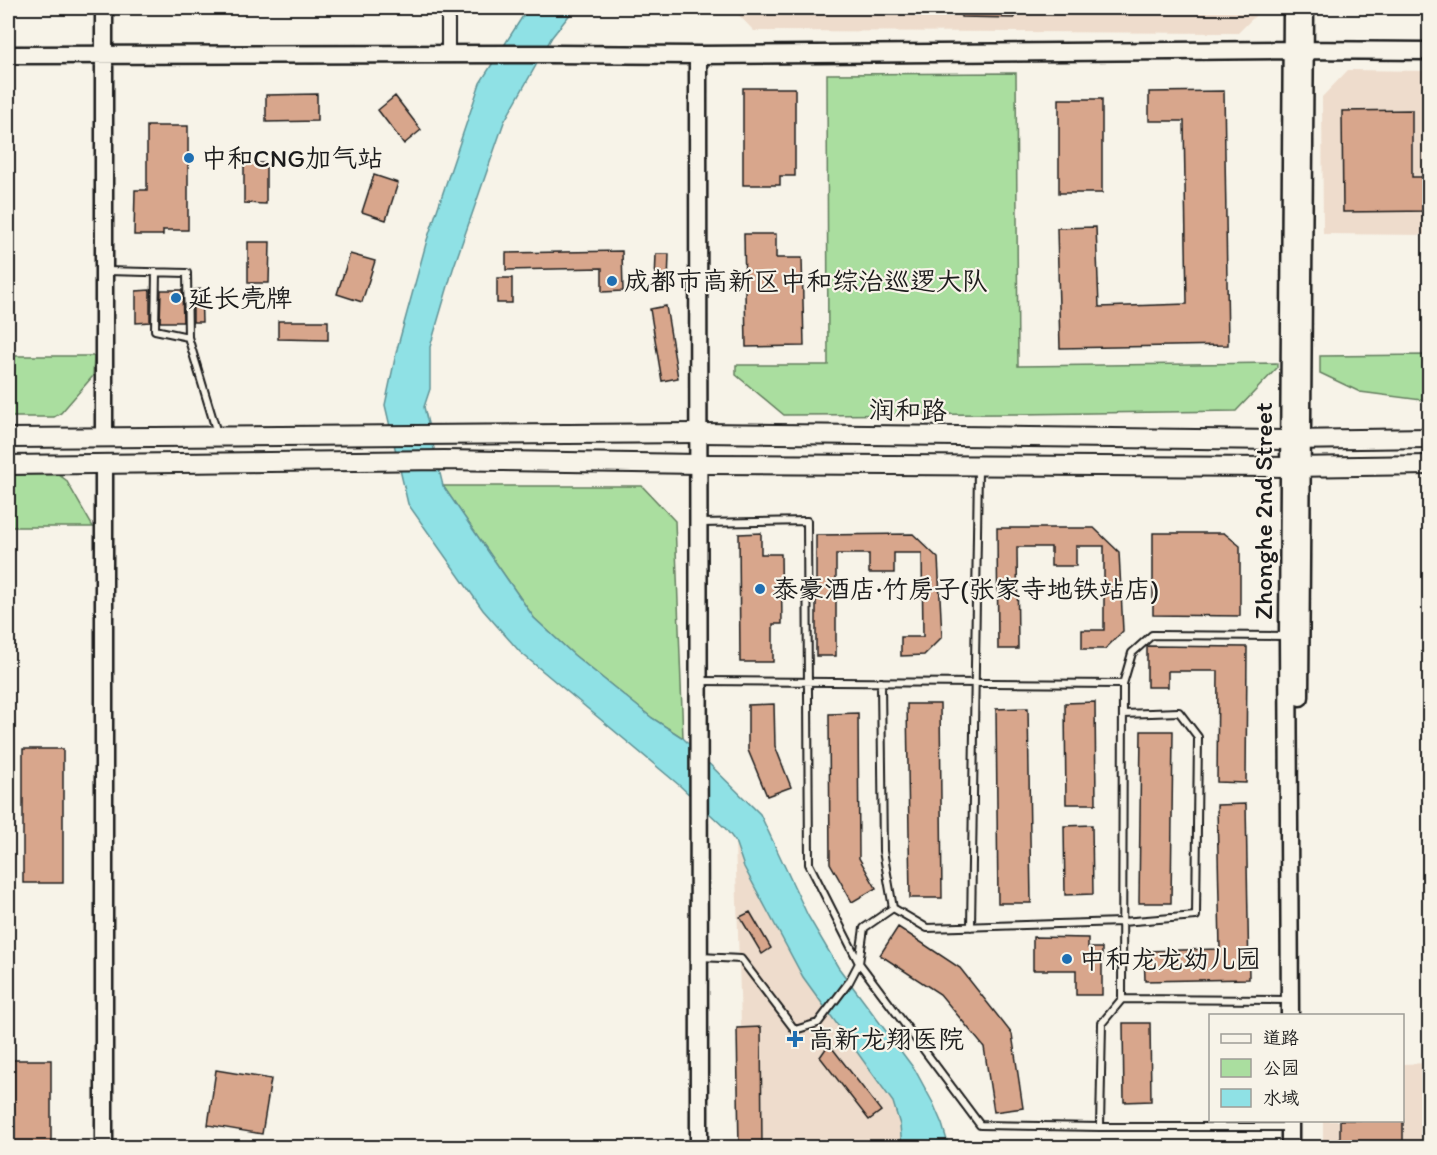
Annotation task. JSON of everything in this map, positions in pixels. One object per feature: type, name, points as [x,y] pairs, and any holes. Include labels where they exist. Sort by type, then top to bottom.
[{"type":"main road","name":"润和路","points":[[8,438],[699,433],[1295,440],[1430,438]]},
{"type":"main road","points":[[8,465],[444,460],[699,464],[1295,467],[1430,465]]},
{"type":"street","points":[[104,8],[104,437]]},
{"type":"street","points":[[448,8],[448,54]]},
{"type":"street","name":"Zhonghe 2nd Street","points":[[1292,8],[1298,50],[1295,467],[1299,1014]]},
{"type":"street","name":"Zhonghe 2nd Street","points":[[1298,50],[1305,8]]},
{"type":"street","points":[[8,55],[698,55],[1430,51]]},
{"type":"street","points":[[698,55],[699,1148]]},
{"type":"street","points":[[104,464],[104,1148]]},
{"type":"street","name":"Zhonghe 2nd Street","points":[[1289,1008],[1288,636],[1295,467]]},
{"type":"street","points":[[1290,1148],[1293,1123]]},
{"type":"street","points":[[1293,1123],[1299,1148]]},
{"type":"lane","points":[[104,271],[187,273],[188,337],[218,436]]},
{"type":"lane","points":[[156,272],[155,330],[188,337]]},
{"type":"lane","points":[[971,927],[978,465]]},
{"type":"lane","points":[[699,523],[807,521],[809,864],[859,963],[980,1125],[1100,1127],[1293,1123]]},
{"type":"lane","points":[[1100,1127],[1102,1023],[1122,999],[1123,684],[1132,653],[1152,635],[1288,636]]},
{"type":"lane","points":[[699,681],[1123,684]]},
{"type":"lane","points":[[881,682],[883,851],[893,908],[927,928],[1122,922],[1196,916],[1198,737],[1179,712],[1123,714]]},
{"type":"lane","points":[[699,957],[741,958],[795,1030],[819,1023],[849,982],[859,963],[864,928],[893,908]]},
{"type":"lane","points":[[1122,999],[1289,1008]]},
{"type":"shaded area","points":[[732,8],[1262,9],[1238,33],[754,31]]},
{"type":"shaded area","points":[[1348,70],[1429,71],[1429,235],[1323,234],[1322,97]]},
{"type":"shaded area","name":"高新龙翔医院","points":[[735,841],[744,867],[803,977],[893,1102],[900,1125],[902,1147],[745,1147]]},
{"type":"shaded area","points":[[1428,1063],[1429,1147],[1323,1147],[1323,1122],[1404,1122],[1404,1064]]},
{"type":"green space","points":[[1016,73],[1018,366],[1277,363],[1277,368],[1236,411],[784,415],[736,375],[736,365],[828,365],[827,74]]},
{"type":"green space","points":[[1429,355],[1429,401],[1360,392],[1320,373],[1320,356]]},
{"type":"green space","points":[[8,356],[94,356],[93,376],[61,413],[54,417],[8,417]]},
{"type":"green space","points":[[8,471],[56,473],[66,480],[93,527],[8,527]]},
{"type":"green space","points":[[443,486],[642,486],[675,521],[683,738],[652,718],[574,655],[534,618]]},
{"type":"water","points":[[528,8],[575,8],[552,37],[504,122],[453,269],[430,347],[430,389],[424,407],[443,486],[534,618],[574,655],[652,718],[683,738],[760,814],[808,916],[838,967],[915,1070],[933,1103],[949,1147],[902,1147],[900,1125],[893,1102],[803,977],[744,867],[735,841],[725,828],[679,785],[520,652],[483,610],[408,504],[385,405],[397,349],[427,240],[480,83]]},
{"type":"building","points":[[961,8],[1015,8],[1014,18],[961,17]]},
{"type":"building","points":[[743,88],[795,88],[795,176],[780,176],[780,185],[743,185]]},
{"type":"building","points":[[1224,91],[1228,345],[1060,348],[1057,228],[1096,227],[1099,307],[1187,304],[1184,121],[1149,121],[1149,92]]},
{"type":"building","points":[[317,94],[317,121],[266,122],[266,95]]},
{"type":"building","points":[[395,96],[421,130],[404,144],[378,110]]},
{"type":"building","points":[[1059,99],[1102,99],[1102,193],[1059,193]]},
{"type":"building","points":[[1412,110],[1412,177],[1430,177],[1430,211],[1343,212],[1342,111]]},
{"type":"building","points":[[147,126],[188,126],[188,230],[163,230],[163,235],[134,235],[135,190],[147,190]]},
{"type":"building","points":[[244,163],[266,163],[266,204],[244,203]]},
{"type":"building","points":[[374,175],[398,183],[386,220],[362,212]]},
{"type":"building","points":[[744,234],[776,234],[776,258],[802,258],[804,346],[746,347]]},
{"type":"building","points":[[248,242],[270,242],[269,283],[248,283]]},
{"type":"building","name":"成都市高新区中和综治巡逻大队","points":[[622,251],[623,291],[602,292],[602,268],[506,270],[506,253]]},
{"type":"building","points":[[350,254],[375,261],[362,302],[337,294]]},
{"type":"building","points":[[656,254],[669,254],[668,283],[655,282]]},
{"type":"building","points":[[497,278],[512,278],[512,303],[497,303]]},
{"type":"building","points":[[201,289],[202,322],[193,322],[193,290]]},
{"type":"building","points":[[150,290],[150,322],[136,323],[136,291]]},
{"type":"building","points":[[161,290],[182,290],[183,322],[160,322]]},
{"type":"building","points":[[666,306],[678,378],[662,381],[650,309]]},
{"type":"building","points":[[278,321],[328,321],[328,340],[278,339]]},
{"type":"building","points":[[997,528],[1094,528],[1119,552],[1123,631],[1105,649],[1082,649],[1082,630],[1104,630],[1104,546],[1076,546],[1076,566],[1051,566],[1051,547],[1017,547],[1018,649],[998,649]]},
{"type":"building","name":"泰豪酒店·竹房子(张家寺地铁站店)","points":[[761,533],[761,554],[781,554],[782,624],[773,624],[773,662],[740,662],[739,534]]},
{"type":"building","points":[[1153,533],[1224,533],[1240,546],[1240,616],[1153,615]]},
{"type":"building","points":[[913,534],[938,558],[942,637],[924,655],[901,656],[901,637],[923,637],[922,553],[894,553],[894,573],[869,573],[869,554],[836,554],[836,656],[816,656],[816,535]]},
{"type":"building","points":[[1147,646],[1247,647],[1246,783],[1217,782],[1218,671],[1168,671],[1168,687],[1147,687]]},
{"type":"building","points":[[1095,702],[1096,804],[1066,804],[1065,703]]},
{"type":"building","points":[[774,704],[775,746],[791,787],[767,796],[748,750],[748,705]]},
{"type":"building","points":[[907,704],[940,704],[942,898],[910,898]]},
{"type":"building","points":[[1028,708],[1031,903],[998,903],[996,709]]},
{"type":"building","points":[[858,713],[859,858],[876,888],[852,902],[830,863],[829,714]]},
{"type":"building","points":[[1141,731],[1173,731],[1171,903],[1139,903]]},
{"type":"building","points":[[23,749],[63,749],[63,883],[23,883]]},
{"type":"building","points":[[1246,804],[1249,979],[1145,981],[1144,951],[1220,949],[1217,805]]},
{"type":"building","points":[[1092,825],[1093,894],[1065,895],[1064,826]]},
{"type":"building","points":[[750,912],[771,948],[762,954],[740,917]]},
{"type":"building","points":[[898,927],[960,968],[1012,1034],[1023,1108],[994,1112],[984,1047],[940,994],[880,955]]},
{"type":"building","name":"中和龙龙幼儿园","points":[[1033,937],[1088,938],[1088,948],[1102,948],[1102,995],[1076,995],[1076,970],[1033,970]]},
{"type":"building","points":[[1123,1023],[1150,1023],[1151,1101],[1124,1102]]},
{"type":"building","points":[[761,1027],[762,1148],[739,1148],[737,1028]]},
{"type":"building","points":[[829,1044],[881,1111],[869,1120],[820,1057]]},
{"type":"building","points":[[11,1060],[51,1060],[51,1148],[11,1148]]},
{"type":"building","points":[[216,1070],[271,1079],[262,1134],[208,1125]]},
{"type":"building","points":[[1340,1122],[1403,1122],[1403,1148],[1340,1148]]},
{"type":"place","name":"中和CNG加气站","points":[[189,158]]},
{"type":"place","name":"成都市高新区中和综治巡逻大队","points":[[612,281]]},
{"type":"place","name":"延长壳牌","points":[[176,298]]},
{"type":"place","name":"泰豪酒店·竹房子(张家寺地铁站店)","points":[[760,589]]},
{"type":"place","name":"中和龙龙幼儿园","points":[[1067,959]]},
{"type":"place","name":"高新龙翔医院","points":[[795,1039]]}]
